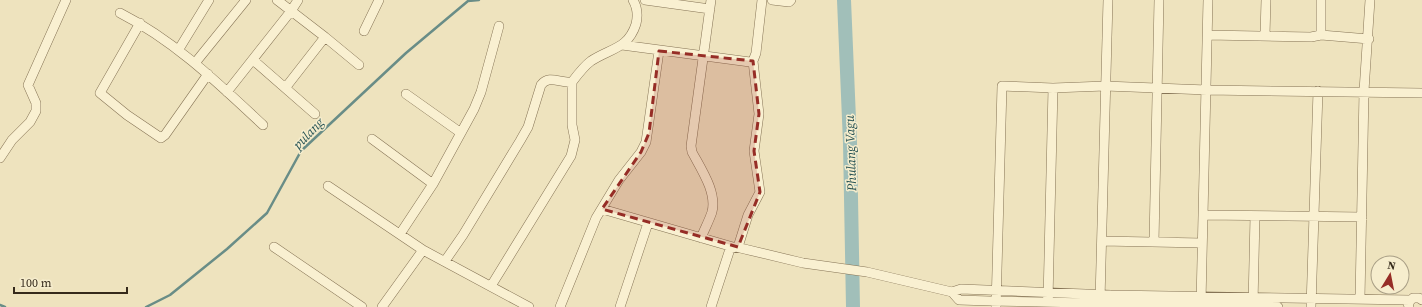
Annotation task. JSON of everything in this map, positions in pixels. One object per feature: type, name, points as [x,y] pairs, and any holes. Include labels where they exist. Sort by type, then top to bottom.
[{"type":"street","points":[[0,158],[12,140],[34,116],[36,103],[28,85],[66,0]]},
{"type":"street","points":[[179,49],[209,0]]},
{"type":"street","points":[[196,63],[246,0]]},
{"type":"street","points":[[277,0],[359,65]]},
{"type":"street","points":[[227,92],[298,0]]},
{"type":"street","points":[[364,31],[379,0]]},
{"type":"street","points":[[633,0],[637,13],[637,20]]},
{"type":"street","points":[[492,286],[571,156],[575,140],[572,125],[572,82],[591,61],[622,45],[629,39],[645,0],[711,4],[691,146],[692,152],[711,192],[713,204],[712,213],[701,238]]},
{"type":"street","points":[[711,307],[730,249],[735,247],[748,215],[760,192],[754,151],[759,114],[753,61],[756,53],[762,0]]},
{"type":"street","points":[[772,0],[789,2],[791,0]]},
{"type":"street","points":[[1100,302],[1108,0]]},
{"type":"street","points":[[1154,242],[1159,87],[1159,0]]},
{"type":"street","points":[[1201,303],[1208,0]]},
{"type":"street","points":[[1265,35],[1266,0]]},
{"type":"street","points":[[1320,35],[1321,0]]},
{"type":"street","points":[[1363,302],[1362,217],[1364,91],[1369,39],[1370,0]]},
{"type":"street","points":[[120,13],[140,23],[179,49],[263,124]]},
{"type":"street","points":[[140,23],[100,93],[127,115],[161,138],[165,135],[208,74]]},
{"type":"street","points":[[400,234],[433,184],[461,133],[481,92],[499,26]]},
{"type":"street","points":[[1208,35],[1311,37],[1320,35],[1369,39]]},
{"type":"street","points":[[286,87],[324,37]]},
{"type":"street","points":[[622,45],[704,57],[753,61]]},
{"type":"street","points":[[560,307],[596,218],[619,180],[641,152],[646,142],[659,51]]},
{"type":"street","points":[[253,60],[286,87],[315,114]]},
{"type":"street","points":[[445,261],[464,235],[528,127],[541,84],[550,79],[572,82]]},
{"type":"street","points":[[996,304],[1002,86],[1053,88],[1105,86],[1206,90],[1422,93]]},
{"type":"street","points":[[1048,301],[1053,88]]},
{"type":"street","points":[[1311,303],[1318,91]]},
{"type":"street","points":[[406,94],[461,133]]},
{"type":"street","points":[[372,140],[433,184]]},
{"type":"street","points":[[328,186],[423,250],[530,307]]},
{"type":"street","points":[[602,208],[701,238],[803,263],[867,272],[952,292],[961,289],[997,292],[1048,301]]},
{"type":"street","points":[[1203,215],[1362,217]]},
{"type":"street","points":[[1253,304],[1255,216]]},
{"type":"street","points":[[620,307],[648,223]]},
{"type":"street","points":[[1102,241],[1202,243]]},
{"type":"street","points":[[274,247],[362,307]]},
{"type":"street","points":[[382,307],[423,250]]},
{"type":"street","points":[[952,292],[959,300],[996,304],[1048,301],[1253,304],[1363,302],[1409,303],[1416,297],[1422,300],[1422,290]]},
{"type":"street","points":[[1100,302],[1155,306],[1201,303]]},
{"type":"street","points":[[1253,304],[1278,307]]},
{"type":"highlighted area","points":[[659,51],[753,61],[759,114],[754,151],[760,192],[738,247],[602,209],[641,152],[649,133]]},
{"type":"waterway","name":"pulang","points":[[146,307],[170,295],[227,249],[267,213],[301,151],[406,53],[468,1],[479,0]]},
{"type":"waterway","name":"Phulang Vagu","points":[[844,0],[850,143],[853,307]]},
{"type":"waterway","name":"pulang","points":[[0,305],[5,307]]}]
